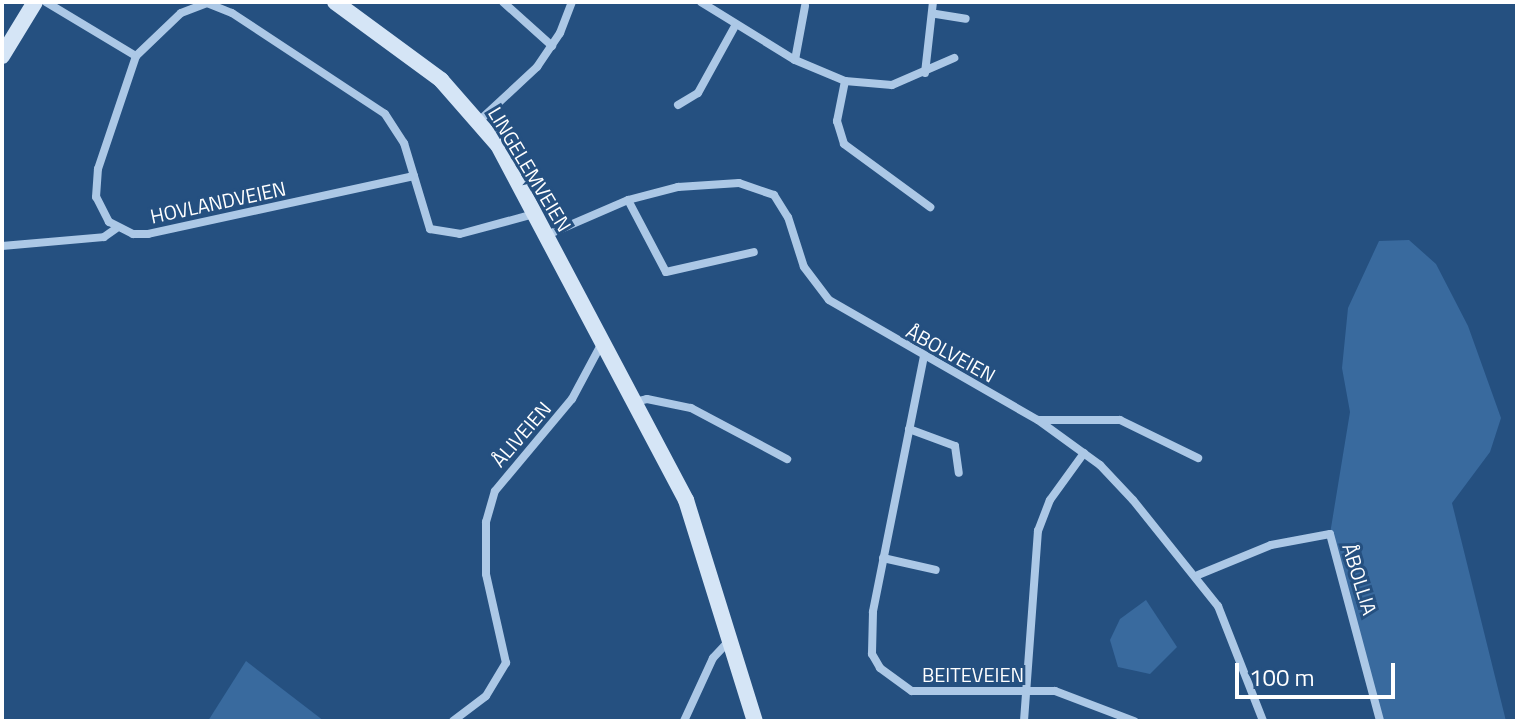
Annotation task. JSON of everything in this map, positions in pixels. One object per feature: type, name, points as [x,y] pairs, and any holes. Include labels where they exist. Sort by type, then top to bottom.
[{"type":"main road","points":[[2,56],[35,2]]},
{"type":"main road","name":"LINGELEMVEIEN","points":[[335,2],[441,80],[480,120],[535,214],[686,500],[755,721]]},
{"type":"street","points":[[46,2],[136,56]]},
{"type":"street","points":[[503,2],[552,46]]},
{"type":"street","points":[[480,120],[552,46],[572,2]]},
{"type":"street","points":[[701,2],[735,26],[795,60],[845,81],[892,85],[954,58]]},
{"type":"street","points":[[925,73],[936,14],[933,2]]},
{"type":"street","points":[[2,246],[104,237],[117,228],[100,209],[96,185],[136,56],[181,13],[196,5],[220,6],[385,114],[404,143],[426,220],[437,234],[460,234],[535,214]]},
{"type":"street","points":[[795,60],[805,6]]},
{"type":"street","points":[[936,14],[966,19]]},
{"type":"street","points":[[678,105],[698,93],[735,26]]},
{"type":"street","points":[[845,81],[837,121],[844,144],[930,207]]},
{"type":"street","name":"HOVLANDVEIEN","points":[[117,228],[148,234],[414,176]]},
{"type":"street","name":"ÅBOLVEIEN","points":[[547,235],[628,200],[720,182],[765,189],[782,204],[815,286],[842,310],[1038,420],[1084,453],[1198,575],[1232,632],[1263,721]]},
{"type":"street","points":[[628,200],[666,272],[754,252]]},
{"type":"street","name":"ÅLIVEIEN","points":[[453,721],[486,696],[506,663],[486,574],[486,522],[495,491],[572,399],[603,341]]},
{"type":"street","name":"BEITEVEIEN","points":[[924,356],[883,558],[871,634],[872,654],[888,678],[928,694],[1024,689],[1071,695],[1134,721]]},
{"type":"street","points":[[635,402],[647,399],[691,408],[787,459]]},
{"type":"street","points":[[1038,420],[1120,420],[1198,458]]},
{"type":"street","points":[[909,429],[955,446],[959,473]]},
{"type":"street","points":[[1024,721],[1038,531],[1050,500],[1084,453]]},
{"type":"street","name":"ÅBOLLIA","points":[[1198,575],[1271,545],[1330,534],[1380,721]]},
{"type":"street","points":[[883,558],[936,570]]},
{"type":"street","points":[[684,721],[713,658],[729,641]]},
{"type":"shaded area","points":[[1409,240],[1436,264],[1468,326],[1501,418],[1490,452],[1452,503],[1506,721],[1380,721],[1330,534],[1350,412],[1342,368],[1348,308],[1379,241]]},
{"type":"shaded area","points":[[1146,600],[1177,647],[1150,674],[1118,667],[1110,640],[1120,619]]},
{"type":"shaded area","points":[[246,661],[324,721],[208,721]]}]
